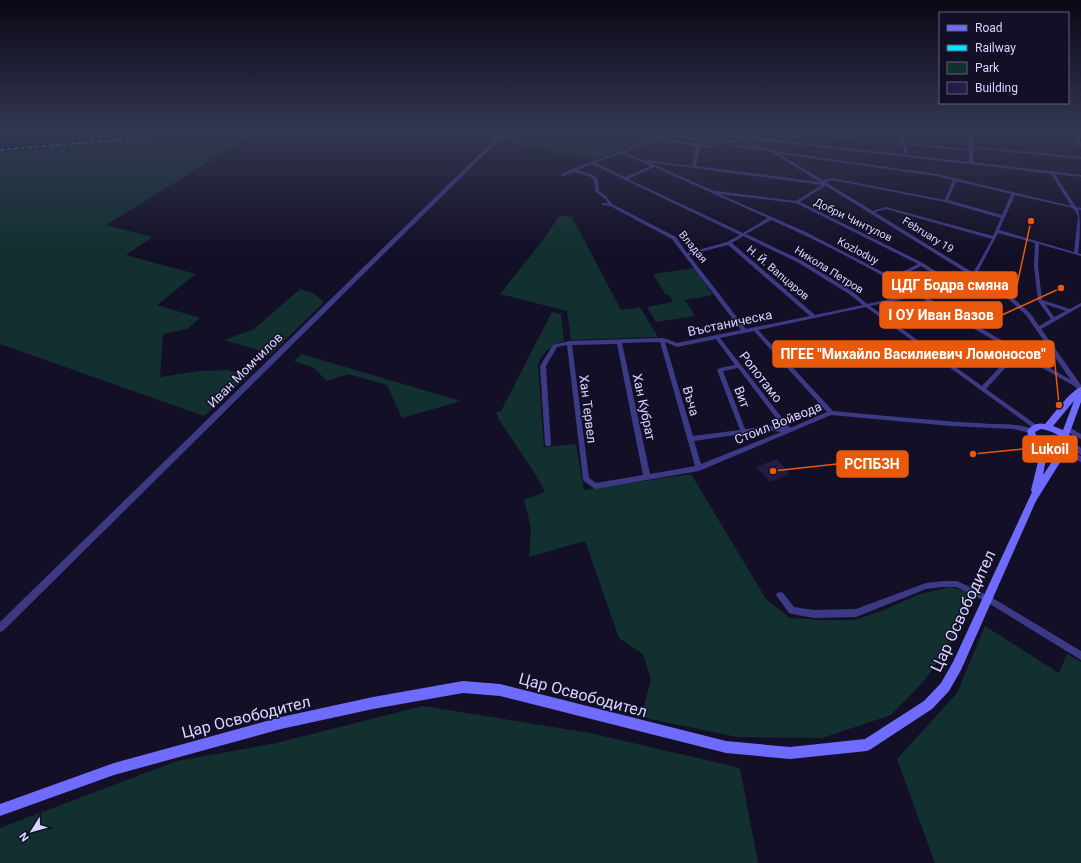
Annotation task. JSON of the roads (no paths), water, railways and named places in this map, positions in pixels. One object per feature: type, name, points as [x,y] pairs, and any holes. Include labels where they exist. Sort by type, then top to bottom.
[{"type":"main road","points":[[1047,427],[1080,389]]},
{"type":"main road","points":[[1066,433],[1080,389]]},
{"type":"main road","points":[[1064,453],[1054,452],[1043,448],[1032,437],[1034,429],[1047,427],[1066,433],[1072,444]]},
{"type":"main road","name":"Цар Освободител","points":[[1032,499],[1064,453],[1070,451],[1072,444]]},
{"type":"main road","name":"Цар Освободител","points":[[0,810],[114,769],[281,723],[373,703],[463,687],[500,690],[726,747],[790,753],[867,745],[928,705],[944,687],[957,666],[1032,499],[1042,462],[1043,448]]},
{"type":"street","name":"Иван Момчилов","points":[[0,628],[466,170]]},
{"type":"street","points":[[562,176],[572,170]]},
{"type":"street","points":[[574,170],[592,176],[596,180],[597,190],[611,205]]},
{"type":"street","name":"Никола Петров","points":[[609,170],[798,261],[851,293],[867,306],[983,388],[1034,429]]},
{"type":"street","points":[[625,178],[644,170]]},
{"type":"street","name":"Kozloduy","points":[[664,170],[812,236],[892,279],[1080,389]]},
{"type":"street","points":[[727,170],[824,183]]},
{"type":"street","name":"February 19","points":[[803,170],[984,281],[1020,306],[1028,314],[1080,389]]},
{"type":"street","points":[[902,170],[955,179],[1081,209]]},
{"type":"street","points":[[1036,170],[1081,176]]},
{"type":"street","points":[[997,231],[1079,254],[1080,216],[1052,172]]},
{"type":"street","points":[[797,202],[832,179],[946,202],[1003,217]]},
{"type":"street","points":[[946,202],[955,179]]},
{"type":"street","name":"Добри Чинтулов","points":[[710,191],[797,202],[921,264],[957,287]]},
{"type":"street","points":[[974,275],[994,238],[1013,194]]},
{"type":"street","name":"Владая","points":[[603,204],[611,205],[674,238],[688,254],[745,331]]},
{"type":"street","points":[[872,212],[886,208],[994,238]]},
{"type":"street","points":[[688,254],[729,244],[770,218]]},
{"type":"street","points":[[1037,242],[1036,284],[1040,301],[1053,319]]},
{"type":"street","name":"Н. Й. Вапцаров","points":[[729,244],[815,317]]},
{"type":"street","points":[[892,279],[921,264]]},
{"type":"street","name":"Въстаническа","points":[[548,444],[543,366],[555,346],[569,343],[662,340],[677,345],[984,281]]},
{"type":"street","points":[[1040,301],[1069,310]]},
{"type":"street","points":[[1038,329],[1081,304]]},
{"type":"street","points":[[755,329],[831,413]]},
{"type":"street","name":"Ропотамо","points":[[716,337],[788,430]]},
{"type":"street","name":"Въча","points":[[662,340],[699,468]]},
{"type":"street","name":"Хан Кубрат","points":[[619,342],[647,477]]},
{"type":"street","name":"Хан Тервел","points":[[569,343],[586,479]]},
{"type":"street","points":[[983,388],[1017,352]]},
{"type":"street","name":"Вит","points":[[739,366],[720,370],[743,431]]},
{"type":"street","name":"Стоил Войвода","points":[[586,479],[595,486],[699,468],[831,413],[950,424],[1034,429]]},
{"type":"street","points":[[690,439],[769,428],[788,430]]},
{"type":"street","points":[[1066,433],[1081,437]]},
{"type":"street","points":[[1072,444],[1081,452]]},
{"type":"street","points":[[1064,453],[1081,459]]},
{"type":"street","points":[[780,596],[792,610],[814,614],[856,613],[926,586],[957,584],[988,599],[1081,656]]},
{"type":"place","name":"ЦДГ Бодра смяна","points":[[1031,221]]},
{"type":"place","name":"I ОУ Иван Вазов","points":[[1061,288]]},
{"type":"place","name":"ПГЕЕ \"Михайло Василиевич Ломоносов\"","points":[[1059,405]]},
{"type":"place","name":"Lukoil","points":[[973,454]]},
{"type":"place","name":"РСПБЗН","points":[[773,471]]}]
